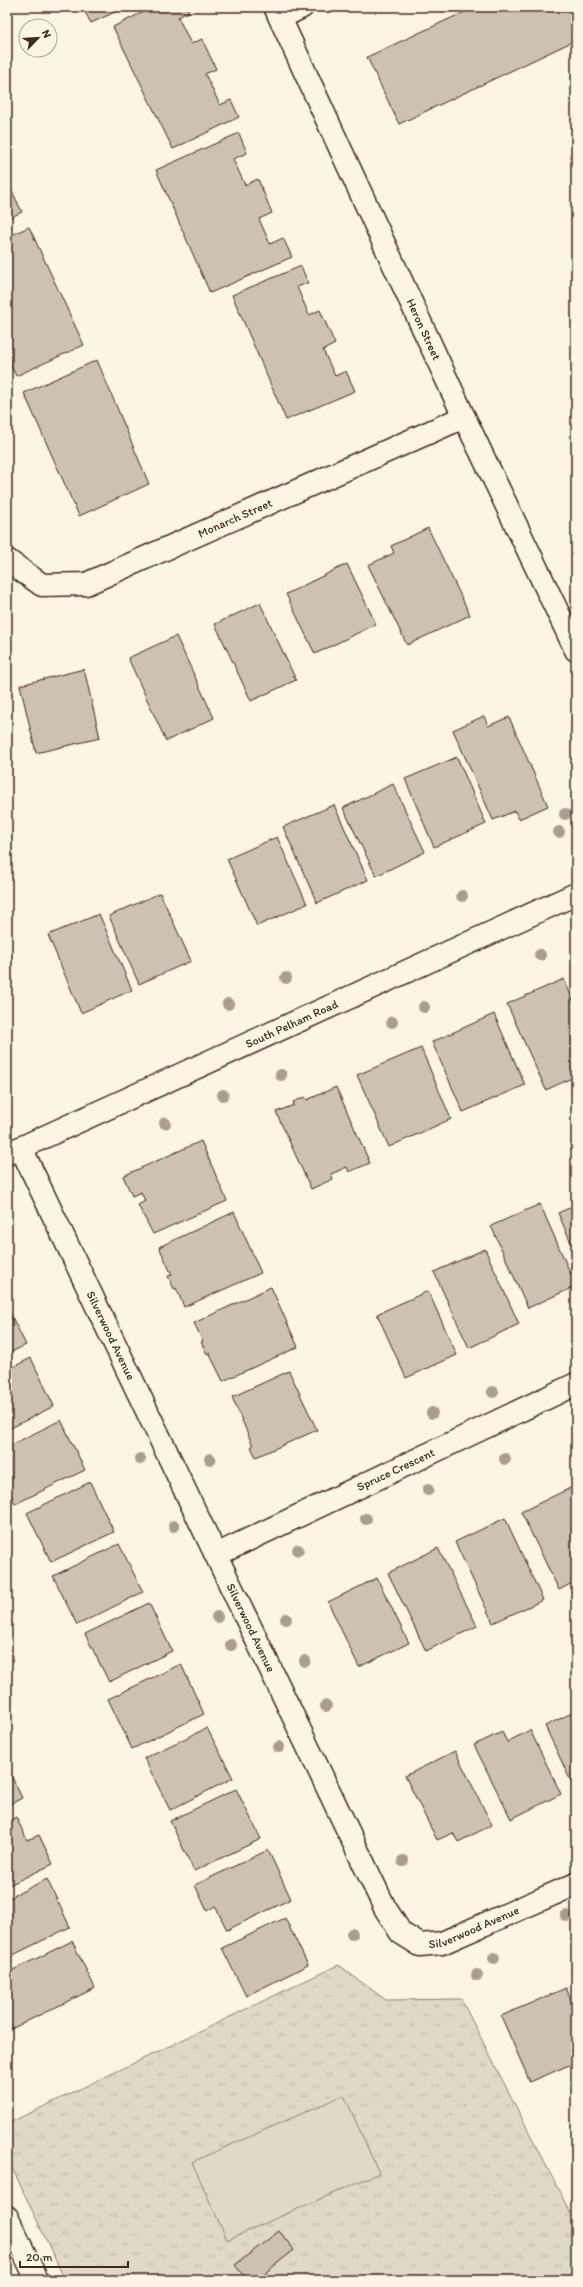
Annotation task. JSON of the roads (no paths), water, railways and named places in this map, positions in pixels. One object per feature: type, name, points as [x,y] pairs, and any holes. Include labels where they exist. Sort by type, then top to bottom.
[{"type":"street","points":[[278,13],[302,7]]},
{"type":"street","name":"Heron Street","points":[[278,13],[464,417],[576,650]]},
{"type":"street","name":"Monarch Street","points":[[7,560],[42,585],[86,584],[464,417]]},
{"type":"street","name":"South Pelham Road","points":[[14,1151],[576,894]]},
{"type":"street","name":"Silverwood Avenue","points":[[14,1151],[216,1555],[385,1908],[400,1933],[420,1945],[442,1943],[576,1884]]},
{"type":"street","name":"Spruce Crescent","points":[[216,1555],[576,1384]]},
{"type":"street","points":[[7,2217],[37,2280]]}]
